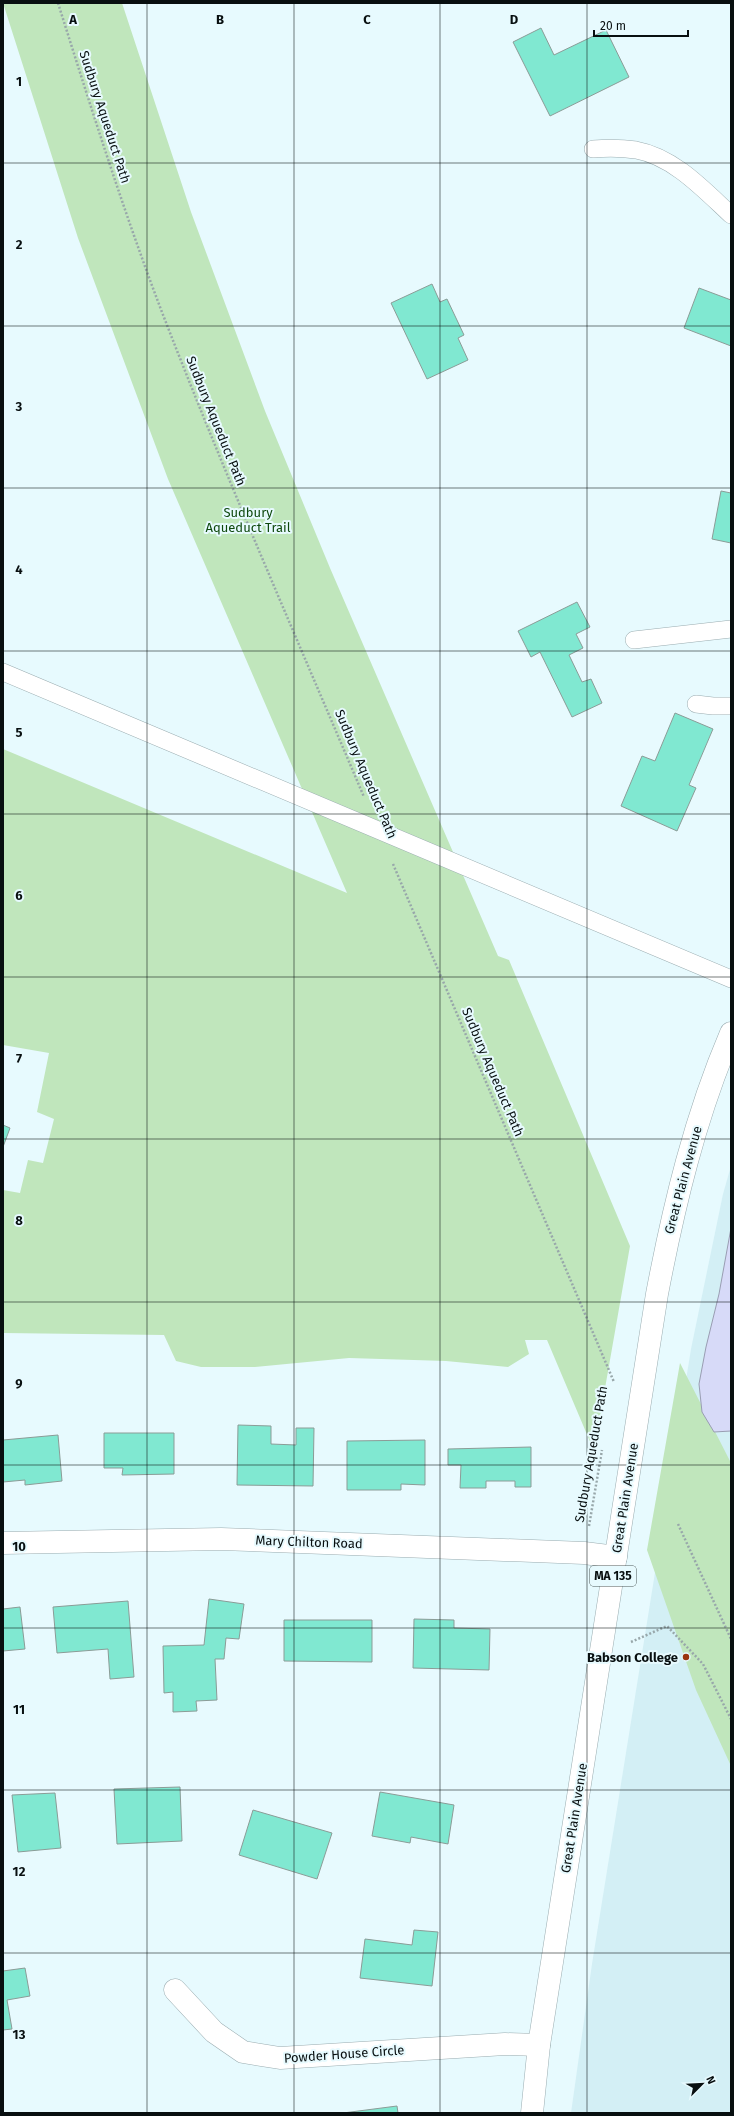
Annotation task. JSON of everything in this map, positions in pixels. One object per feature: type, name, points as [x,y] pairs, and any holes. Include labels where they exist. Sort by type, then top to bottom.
[{"type":"main road","name":"Great Plain Avenue","points":[[532,2113],[539,2044],[657,1294],[676,1200],[702,1109],[731,1034]]},
{"type":"main road","name":"Mary Chilton Road","points":[[3,1543],[221,1539],[584,1553],[616,1557]]},
{"type":"main road","name":"Powder House Circle","points":[[175,1990],[214,2032],[243,2052],[280,2058],[505,2044],[539,2044]]},
{"type":"lane","points":[[593,149],[636,150],[654,156],[690,178],[731,216]]},
{"type":"lane","points":[[634,640],[731,629]]},
{"type":"lane","points":[[3,672],[731,979]]},
{"type":"lane","points":[[696,704],[731,706]]},
{"type":"path","name":"Sudbury Aqueduct Path","points":[[58,3],[129,220],[173,342],[274,586],[614,1383]]},
{"type":"path","name":"Sudbury Aqueduct Path","points":[[584,1553],[603,1445]]},
{"type":"path","points":[[678,1524],[731,1639]]},
{"type":"path","points":[[603,1635],[630,1642],[667,1626],[703,1664],[731,1719]]},
{"type":"shaded area","name":"Babson College","points":[[731,1166],[731,2113],[571,2113],[592,1964],[691,1349],[723,1194]]},
{"type":"shaded area","points":[[731,1228],[731,1431],[714,1432],[702,1412],[699,1384],[719,1294]]},
{"type":"green space","name":"Sudbury Aqueduct Trail","points":[[3,3],[122,3],[191,212],[265,411],[330,568],[498,956],[509,960],[630,1246],[594,1451],[547,1340],[525,1340],[529,1354],[508,1367],[446,1361],[349,1358],[255,1367],[201,1367],[176,1361],[164,1335],[3,1333],[3,1190],[20,1193],[28,1160],[43,1163],[54,1119],[37,1112],[49,1053],[3,1045],[3,749],[347,893],[168,479],[78,238]]},
{"type":"green space","points":[[680,1363],[731,1463],[731,1766],[696,1690],[647,1550]]},
{"type":"building","points":[[541,28],[554,55],[606,30],[629,77],[550,116],[513,42]]},
{"type":"building","points":[[432,284],[440,302],[447,299],[464,335],[458,338],[468,360],[427,379],[391,303]]},
{"type":"building","points":[[699,288],[731,300],[731,346],[684,328]]},
{"type":"building","points":[[721,491],[731,493],[731,543],[712,539]]},
{"type":"building","points":[[577,602],[590,627],[576,634],[583,648],[569,655],[582,682],[591,679],[602,703],[572,717],[540,652],[531,657],[518,631]]},
{"type":"building","points":[[675,713],[713,729],[689,785],[696,788],[677,831],[621,806],[642,756],[655,761]]},
{"type":"building","points":[[3,1125],[10,1128],[3,1147]]},
{"type":"building","points":[[238,1425],[271,1426],[271,1444],[296,1445],[296,1428],[314,1428],[313,1486],[237,1485]]},
{"type":"building","points":[[104,1433],[174,1433],[174,1474],[122,1475],[123,1468],[104,1468]]},
{"type":"building","points":[[58,1435],[62,1481],[25,1485],[25,1480],[3,1482],[3,1440]]},
{"type":"building","points":[[425,1440],[425,1485],[401,1484],[401,1490],[347,1490],[347,1441]]},
{"type":"building","points":[[531,1447],[531,1487],[515,1487],[515,1481],[486,1481],[486,1488],[460,1488],[461,1465],[448,1465],[448,1449]]},
{"type":"building","points":[[209,1599],[244,1604],[239,1639],[226,1638],[224,1659],[215,1659],[217,1700],[196,1701],[197,1711],[173,1712],[173,1692],[164,1693],[163,1646],[204,1645]]},
{"type":"building","points":[[128,1601],[134,1677],[110,1679],[108,1649],[57,1653],[53,1607]]},
{"type":"building","points":[[20,1607],[25,1649],[3,1651],[3,1609]]},
{"type":"building","points":[[414,1619],[454,1620],[454,1628],[490,1629],[489,1670],[413,1668]]},
{"type":"building","points":[[284,1620],[372,1620],[372,1662],[284,1661]]},
{"type":"building","points":[[180,1787],[182,1841],[117,1844],[114,1789]]},
{"type":"building","points":[[380,1792],[454,1805],[448,1844],[411,1837],[410,1843],[372,1836]]},
{"type":"building","points":[[55,1793],[61,1848],[18,1852],[12,1795]]},
{"type":"building","points":[[253,1810],[332,1833],[317,1879],[239,1855]]},
{"type":"building","points":[[414,1930],[438,1932],[432,1986],[360,1978],[365,1939],[412,1945]]},
{"type":"building","points":[[25,1968],[30,1996],[7,2000],[12,2029],[3,2030],[3,1971]]},
{"type":"building","points":[[397,2106],[398,2113],[343,2113]]},
{"type":"place","name":"Babson College","points":[[686,1657]]}]
